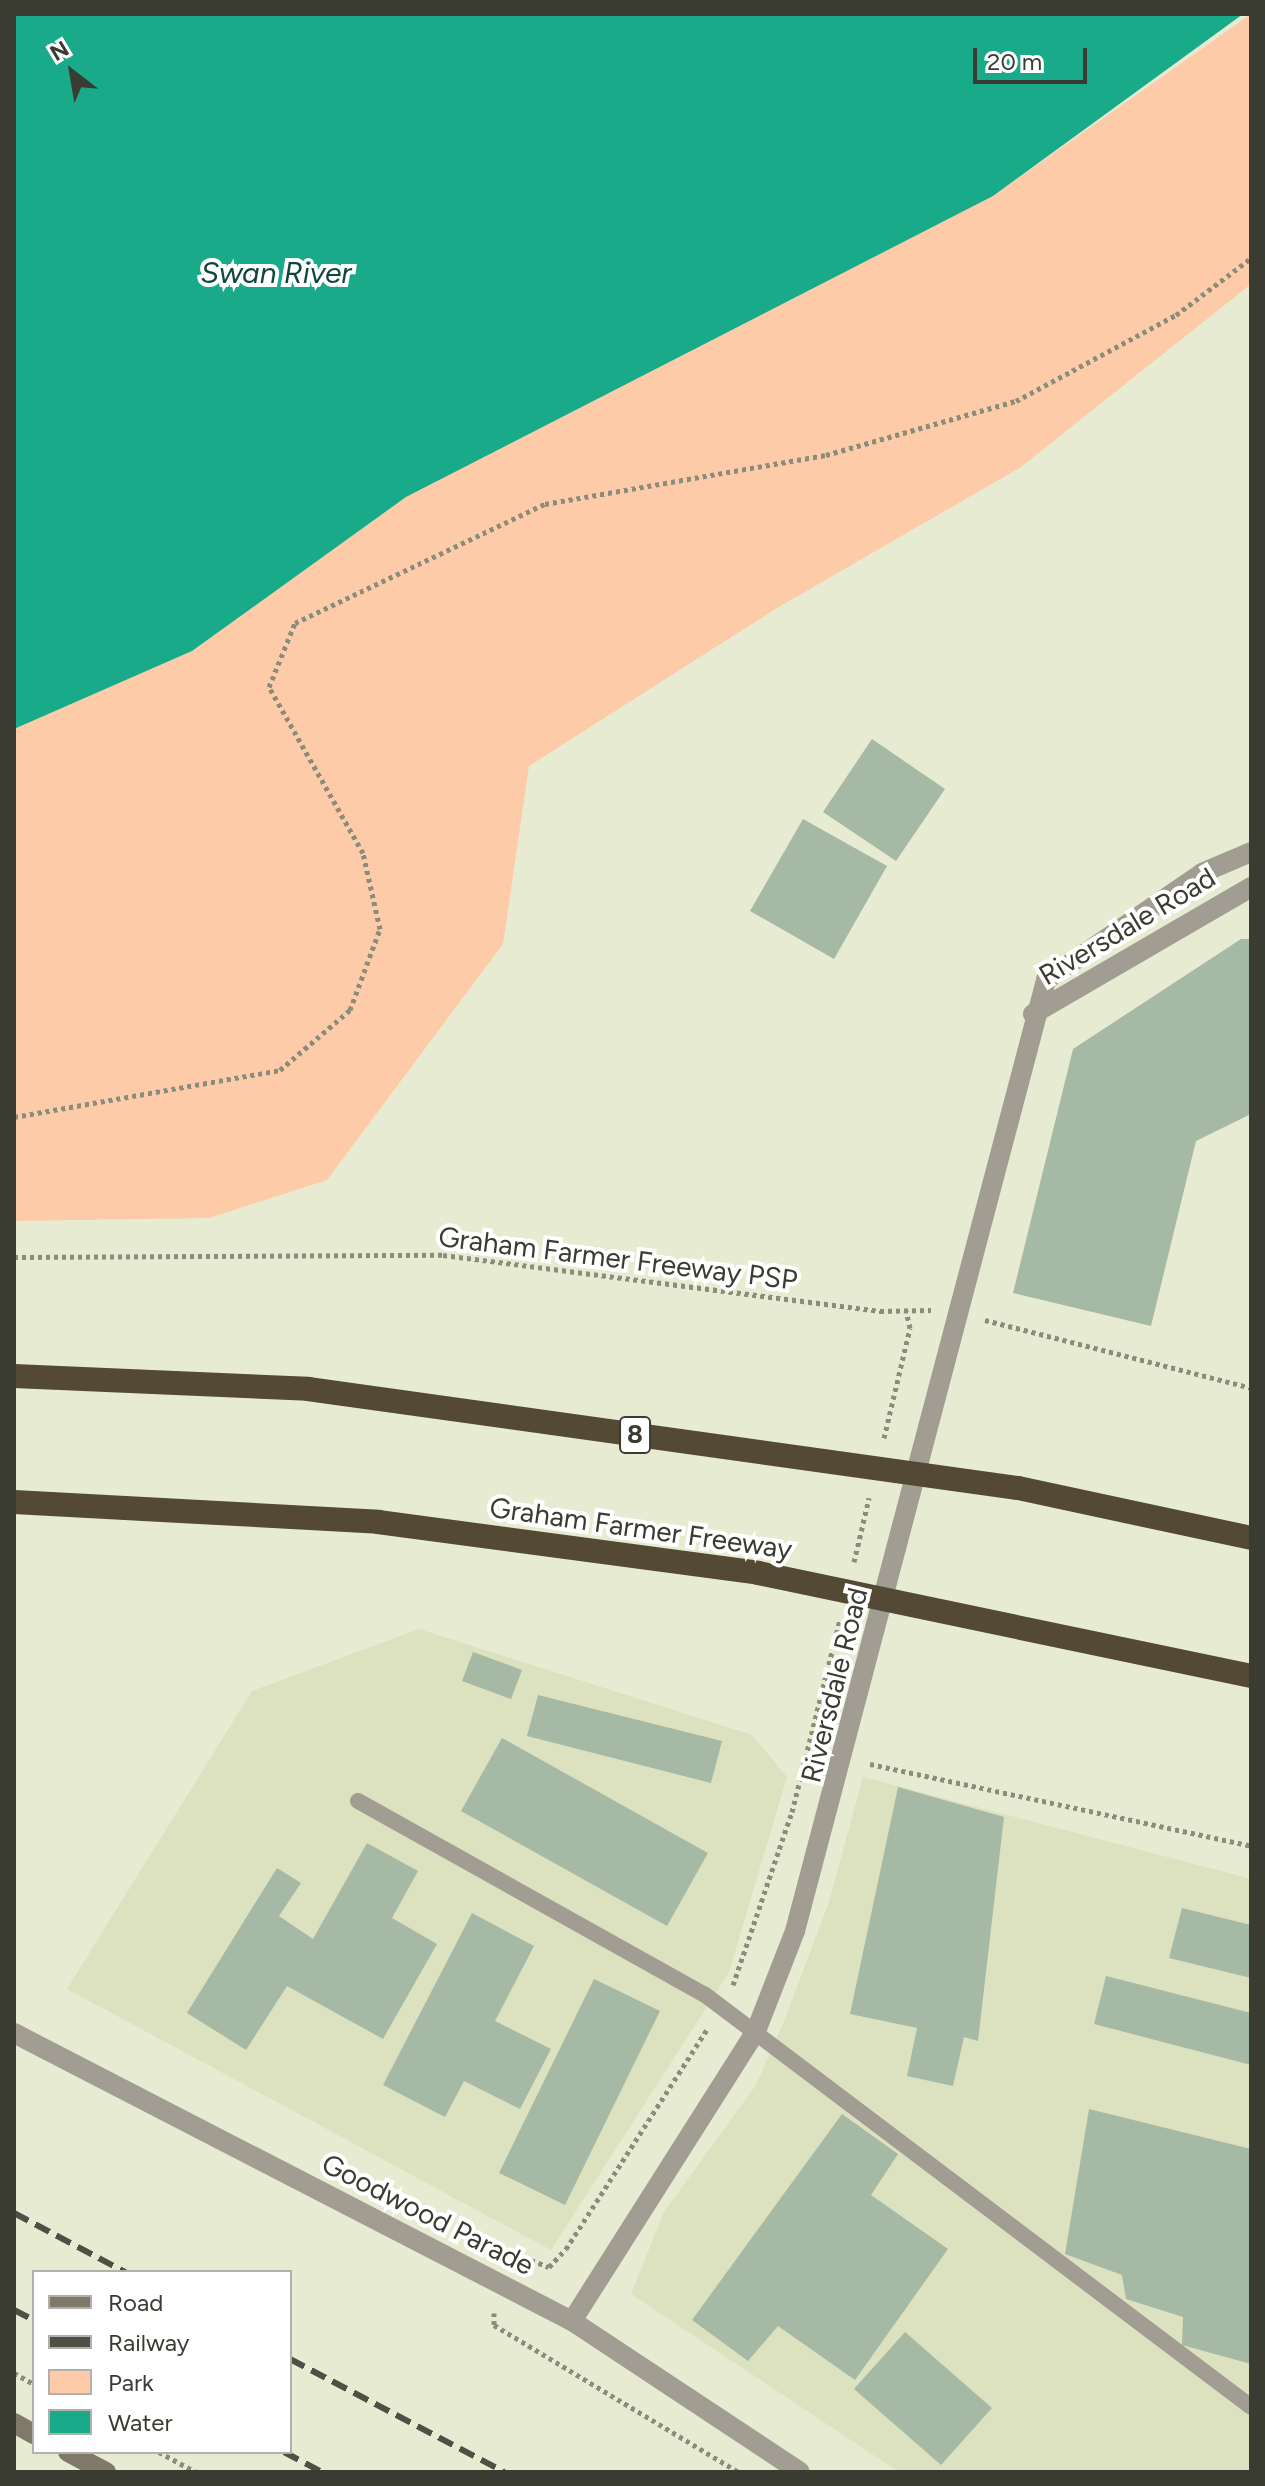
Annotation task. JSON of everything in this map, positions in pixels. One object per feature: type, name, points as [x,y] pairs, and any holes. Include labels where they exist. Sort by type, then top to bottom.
[{"type":"highway","name":"8","points":[[14,1376],[308,1389],[1018,1488],[1251,1538]]},
{"type":"highway","name":"Graham Farmer Freeway","points":[[14,1502],[378,1522],[758,1573],[1251,1676]]},
{"type":"street","name":"Riversdale Road","points":[[572,2321],[756,2031],[795,1931],[846,1758],[945,1353],[1033,1014],[1058,968],[1202,873],[1251,852]]},
{"type":"street","name":"Riversdale Road","points":[[1033,1014],[1251,887]]},
{"type":"street","name":"Goodwood Parade","points":[[14,2033],[572,2321],[800,2472]]},
{"type":"street","points":[[14,2423],[32,2433]]},
{"type":"street","points":[[72,2454],[106,2472]]},
{"type":"lane","points":[[358,1801],[630,1949],[756,2031],[1251,2407]]},
{"type":"path","points":[[14,1117],[280,1070],[350,1010],[380,929],[363,853],[269,687],[295,623],[545,504],[826,455],[1016,401],[1176,315],[1251,258]]},
{"type":"path","name":"Graham Farmer Freeway PSP","points":[[14,1257],[443,1255],[906,1310],[928,1309]]},
{"type":"path","points":[[881,1449],[907,1344],[906,1310]]},
{"type":"path","points":[[981,1319],[1251,1388]]},
{"type":"path","points":[[852,1569],[870,1494]]},
{"type":"path","points":[[819,1704],[841,1614]]},
{"type":"path","points":[[846,1758],[1251,1846]]},
{"type":"path","points":[[14,2373],[32,2383]]},
{"type":"path","points":[[163,2454],[196,2472]]},
{"type":"shaded area","points":[[419,1629],[752,1735],[787,1777],[729,1972],[551,2250],[67,1989],[252,1691]]},
{"type":"shaded area","points":[[863,1777],[1251,1879],[1251,2472],[899,2472],[631,2294],[664,2212],[756,2085],[783,2024],[829,1902]]},
{"type":"green space","points":[[1251,14],[1251,284],[1021,467],[777,608],[529,766],[503,944],[327,1180],[209,1218],[14,1221],[14,729],[192,651],[406,497],[993,196]]},
{"type":"water","name":"Swan River","points":[[14,14],[1243,14],[993,196],[406,497],[192,651],[14,729]]},
{"type":"building","points":[[872,739],[945,789],[896,861],[823,812]]},
{"type":"building","points":[[803,819],[887,866],[834,959],[750,911]]},
{"type":"building","points":[[1241,939],[1251,939],[1251,1114],[1196,1141],[1151,1326],[1013,1293],[1073,1049]]},
{"type":"building","points":[[473,1652],[522,1670],[511,1699],[462,1681]]},
{"type":"building","points":[[538,1695],[722,1741],[711,1783],[527,1736]]},
{"type":"building","points":[[502,1738],[708,1853],[667,1926],[461,1811]]},
{"type":"building","points":[[898,1787],[1004,1817],[978,2041],[964,2037],[953,2086],[907,2076],[917,2028],[850,2014]]},
{"type":"building","points":[[367,1843],[418,1871],[392,1918],[437,1944],[383,2039],[287,1986],[246,2050],[187,2013],[277,1868],[301,1883],[279,1916],[313,1939]]},
{"type":"building","points":[[1182,1908],[1251,1925],[1251,1978],[1169,1958]]},
{"type":"building","points":[[472,1913],[534,1946],[495,2021],[551,2049],[520,2109],[464,2081],[445,2117],[383,2085]]},
{"type":"building","points":[[1106,1976],[1251,2013],[1251,2065],[1094,2024]]},
{"type":"building","points":[[594,1979],[660,2011],[565,2205],[499,2173]]},
{"type":"building","points":[[1089,2109],[1251,2149],[1251,2364],[1182,2345],[1183,2317],[1126,2299],[1122,2275],[1065,2254]]},
{"type":"building","points":[[842,2114],[898,2154],[871,2195],[948,2249],[855,2380],[778,2326],[748,2361],[692,2320]]},
{"type":"building","points":[[905,2332],[992,2408],[941,2465],[854,2389]]},
{"type":"railway","points":[[14,2213],[121,2270]]},
{"type":"railway","points":[[14,2310],[32,2319]]},
{"type":"railway","points":[[292,2360],[504,2472]]},
{"type":"railway","points":[[288,2454],[322,2472]]}]
